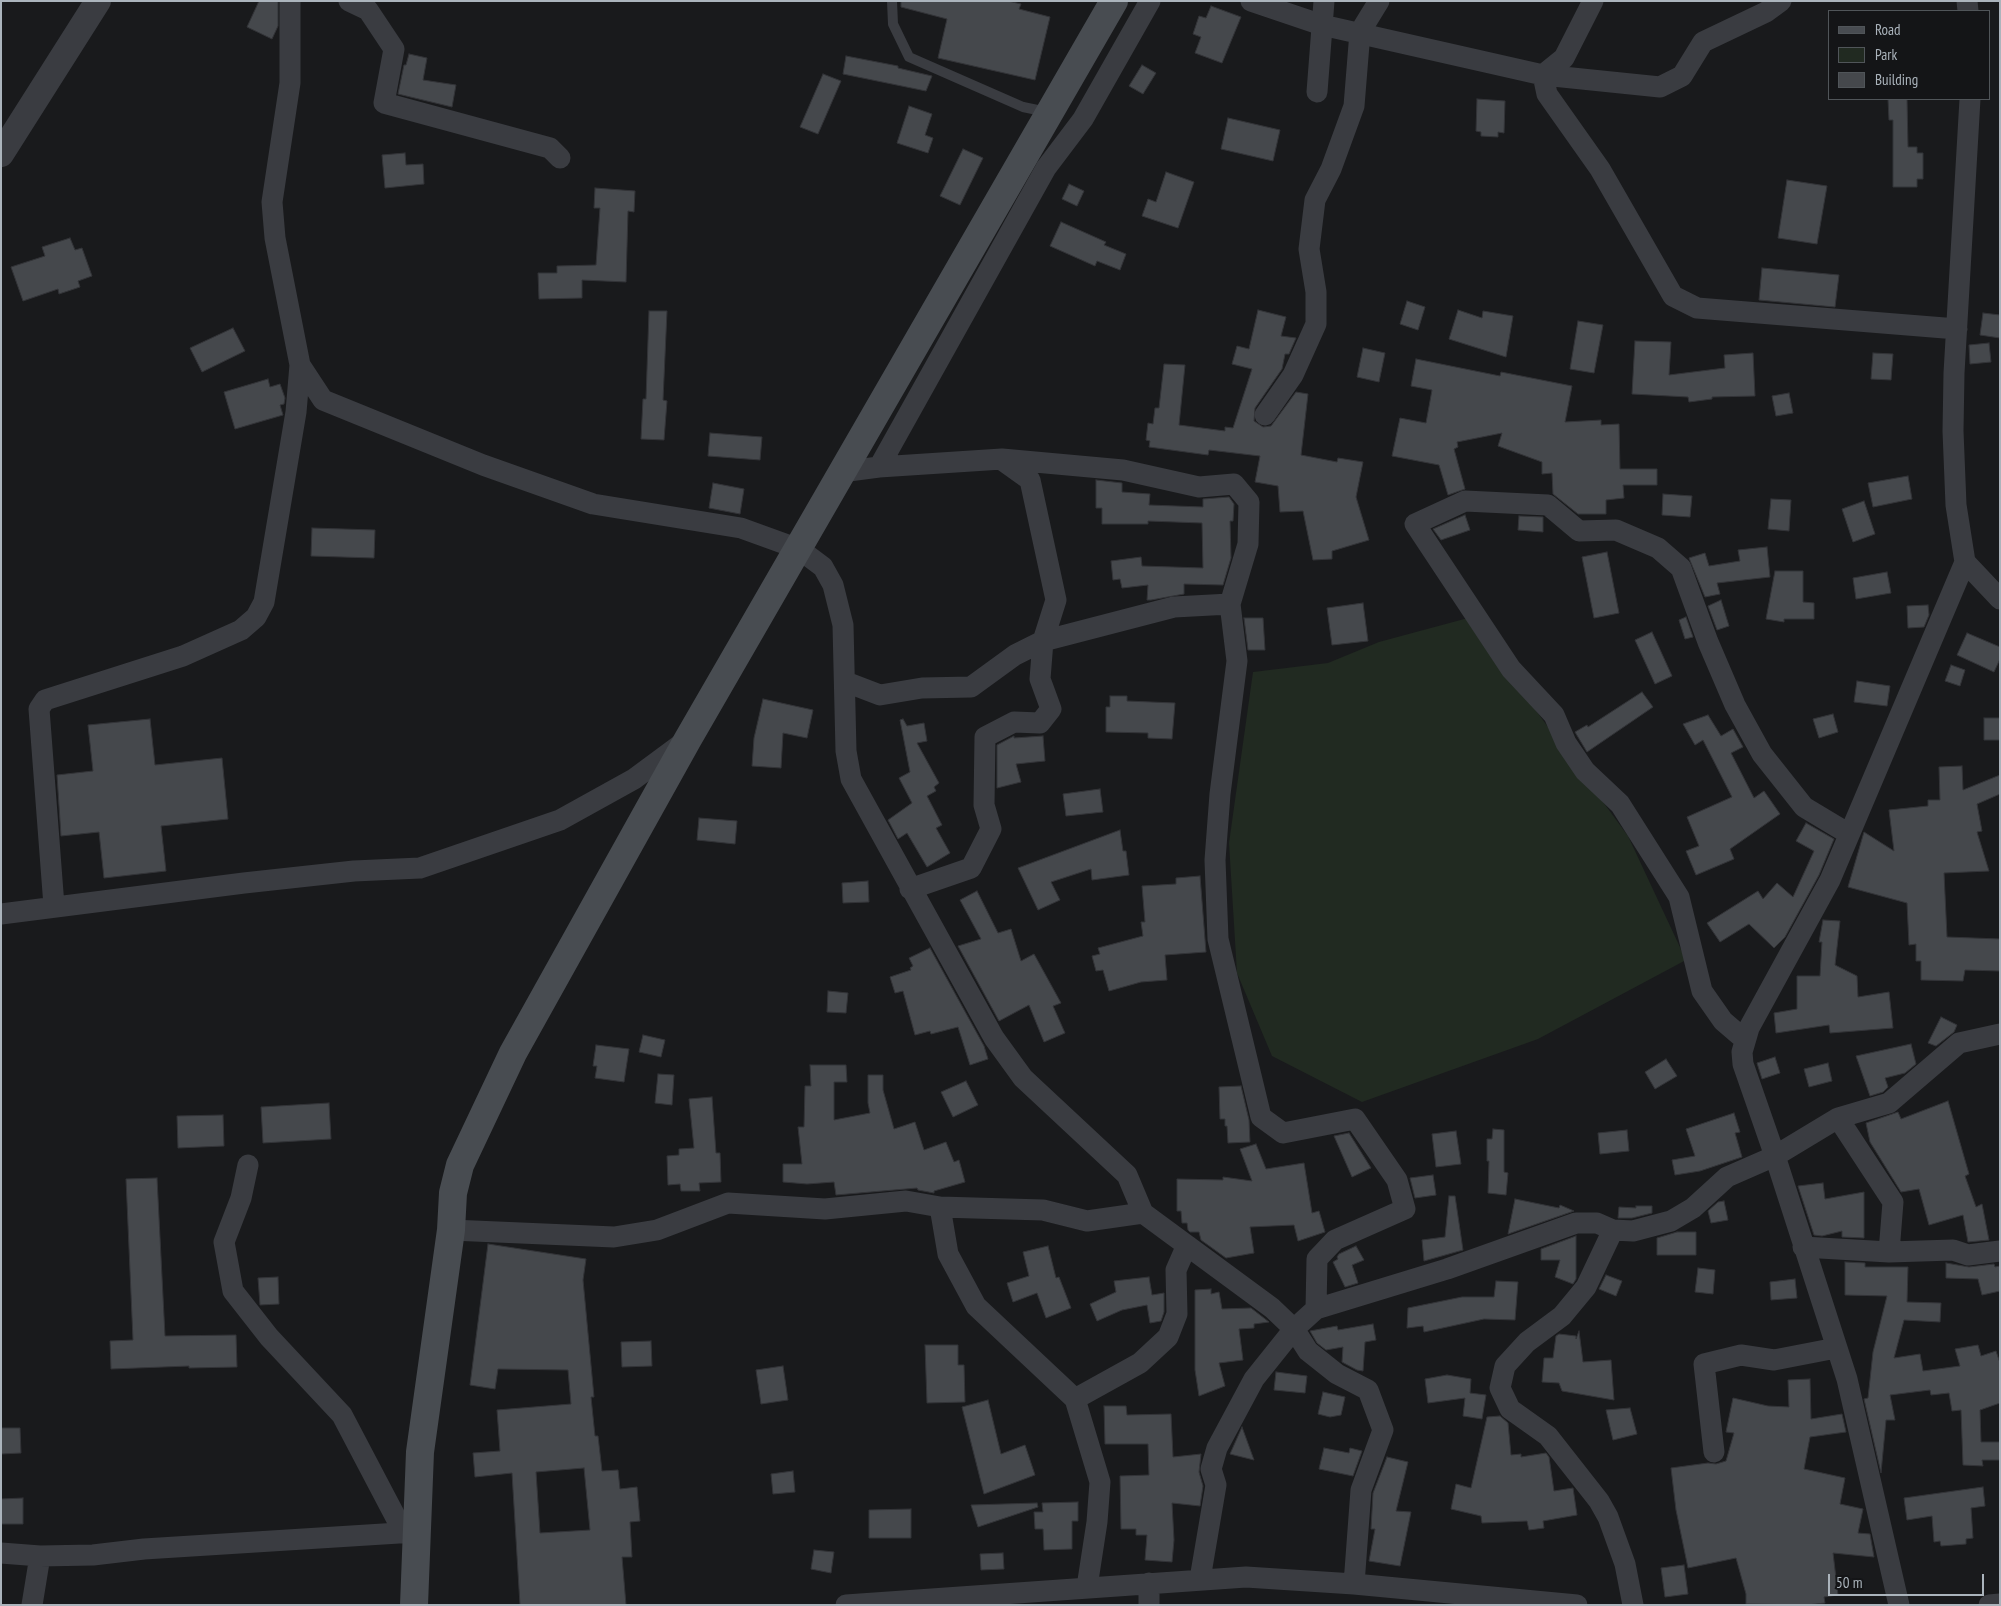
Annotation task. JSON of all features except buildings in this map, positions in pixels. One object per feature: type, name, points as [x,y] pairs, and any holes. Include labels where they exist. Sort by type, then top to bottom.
[{"type":"main road","points":[[414,1605],[410,1532],[451,1230],[453,1193],[460,1165],[512,1052],[688,739],[1114,1]]},
{"type":"street","points":[[1,154],[98,1]]},
{"type":"street","points":[[54,906],[39,709],[45,700],[183,656],[241,630],[256,617],[264,602],[296,412],[300,365],[275,238],[272,202],[290,83],[290,1]]},
{"type":"street","points":[[349,1],[368,10],[394,49],[384,103],[550,148],[560,158]]},
{"type":"street","points":[[879,467],[1046,168],[1083,118],[1150,1]]},
{"type":"street","points":[[1251,1],[1322,25],[1360,32],[1543,76],[1660,87],[1682,76],[1704,42],[1766,12],[1781,1]]},
{"type":"street","points":[[1318,92],[1324,1]]},
{"type":"street","points":[[1265,415],[1293,375],[1316,324],[1316,292],[1309,249],[1315,200],[1331,170],[1354,106],[1360,32],[1379,1]]},
{"type":"street","points":[[1543,76],[1564,58],[1593,1]]},
{"type":"street","points":[[1543,76],[1547,94],[1600,169],[1673,296],[1697,308],[1957,329]]},
{"type":"street","points":[[1899,1605],[1847,1379],[1775,1156],[1743,1064],[1744,1039],[1830,880],[1965,562],[1956,505],[1953,431],[1970,100]]},
{"type":"street","points":[[300,365],[323,400],[483,465],[593,504],[741,528],[799,549],[822,567],[833,585],[843,625],[846,682],[846,751],[852,779],[910,889],[994,1038],[1023,1078],[1127,1175],[1143,1213],[1272,1308],[1294,1329],[1308,1352],[1337,1374],[1368,1390],[1383,1430],[1361,1490],[1354,1584]]},
{"type":"street","points":[[910,889],[972,868],[991,829],[984,805],[985,737],[1014,722],[1040,723],[1051,709],[1040,678],[1044,641],[1056,600],[1030,480],[1002,460]]},
{"type":"street","points":[[841,472],[879,467],[1002,460],[1124,470],[1199,487],[1234,484],[1248,502],[1248,544],[1230,604],[1237,661],[1220,794],[1215,860],[1218,939],[1261,1117],[1283,1133],[1355,1119],[1398,1180],[1404,1208],[1335,1240],[1317,1259],[1316,1309]]},
{"type":"street","points":[[1744,1039],[1723,1021],[1702,990],[1679,896],[1626,813],[1620,804],[1585,772],[1566,743],[1554,715],[1511,668],[1415,524],[1465,502],[1548,505],[1579,532],[1616,530],[1658,548],[1681,568],[1708,642],[1735,705],[1762,754],[1804,807],[1849,834]]},
{"type":"street","points":[[1965,562],[2000,598]]},
{"type":"street","points":[[846,682],[880,695],[922,688],[972,688],[1014,655],[1044,641],[1174,606],[1230,604]]},
{"type":"street","points":[[1,914],[54,906],[354,871],[420,868],[560,820],[634,779],[688,739]]},
{"type":"street","points":[[1200,1580],[1216,1485],[1210,1469],[1217,1448],[1254,1379],[1294,1329],[1316,1309],[1447,1270],[1576,1223],[1597,1223],[1613,1230],[1633,1231],[1670,1221],[1693,1208],[1727,1177],[1775,1156],[1838,1118],[1889,1103],[1959,1043],[2000,1034]]},
{"type":"street","points":[[1838,1118],[1893,1202],[1889,1252]]},
{"type":"street","points":[[1,1553],[40,1556],[93,1555],[144,1549],[410,1532],[342,1415],[269,1337],[233,1291],[224,1242],[241,1198],[248,1165]]},
{"type":"street","points":[[451,1230],[614,1237],[658,1230],[728,1203],[824,1208],[906,1201],[940,1207],[1044,1210],[1088,1221],[1143,1213]]},
{"type":"street","points":[[940,1207],[948,1254],[976,1306],[1075,1399],[1100,1482],[1097,1522],[1088,1587]]},
{"type":"street","points":[[1613,1230],[1586,1287],[1562,1316],[1527,1342],[1505,1366],[1500,1388],[1510,1409],[1548,1436],[1599,1501],[1608,1518],[1626,1564],[1633,1605]]},
{"type":"street","points":[[1075,1399],[1140,1363],[1168,1337],[1177,1314],[1176,1270],[1187,1245]]},
{"type":"street","points":[[1803,1247],[1889,1252],[1953,1250],[1968,1255],[2000,1251]]},
{"type":"street","points":[[1714,1452],[1704,1364],[1741,1355],[1774,1360],[1836,1348]]},
{"type":"street","points":[[32,1605],[40,1556]]},
{"type":"street","points":[[846,1605],[1246,1577],[1354,1584],[1577,1605]]},
{"type":"street","points":[[1149,1583],[1149,1605]]},
{"type":"street","points":[[1989,1605],[2000,1604]]},
{"type":"lane","points":[[892,1],[894,24],[909,57],[1023,107],[1051,112]]},
{"type":"green space","points":[[1468,618],[1628,836],[1686,960],[1538,1039],[1362,1102],[1272,1056],[1237,973],[1229,843],[1253,672],[1328,663],[1379,642]]}]
